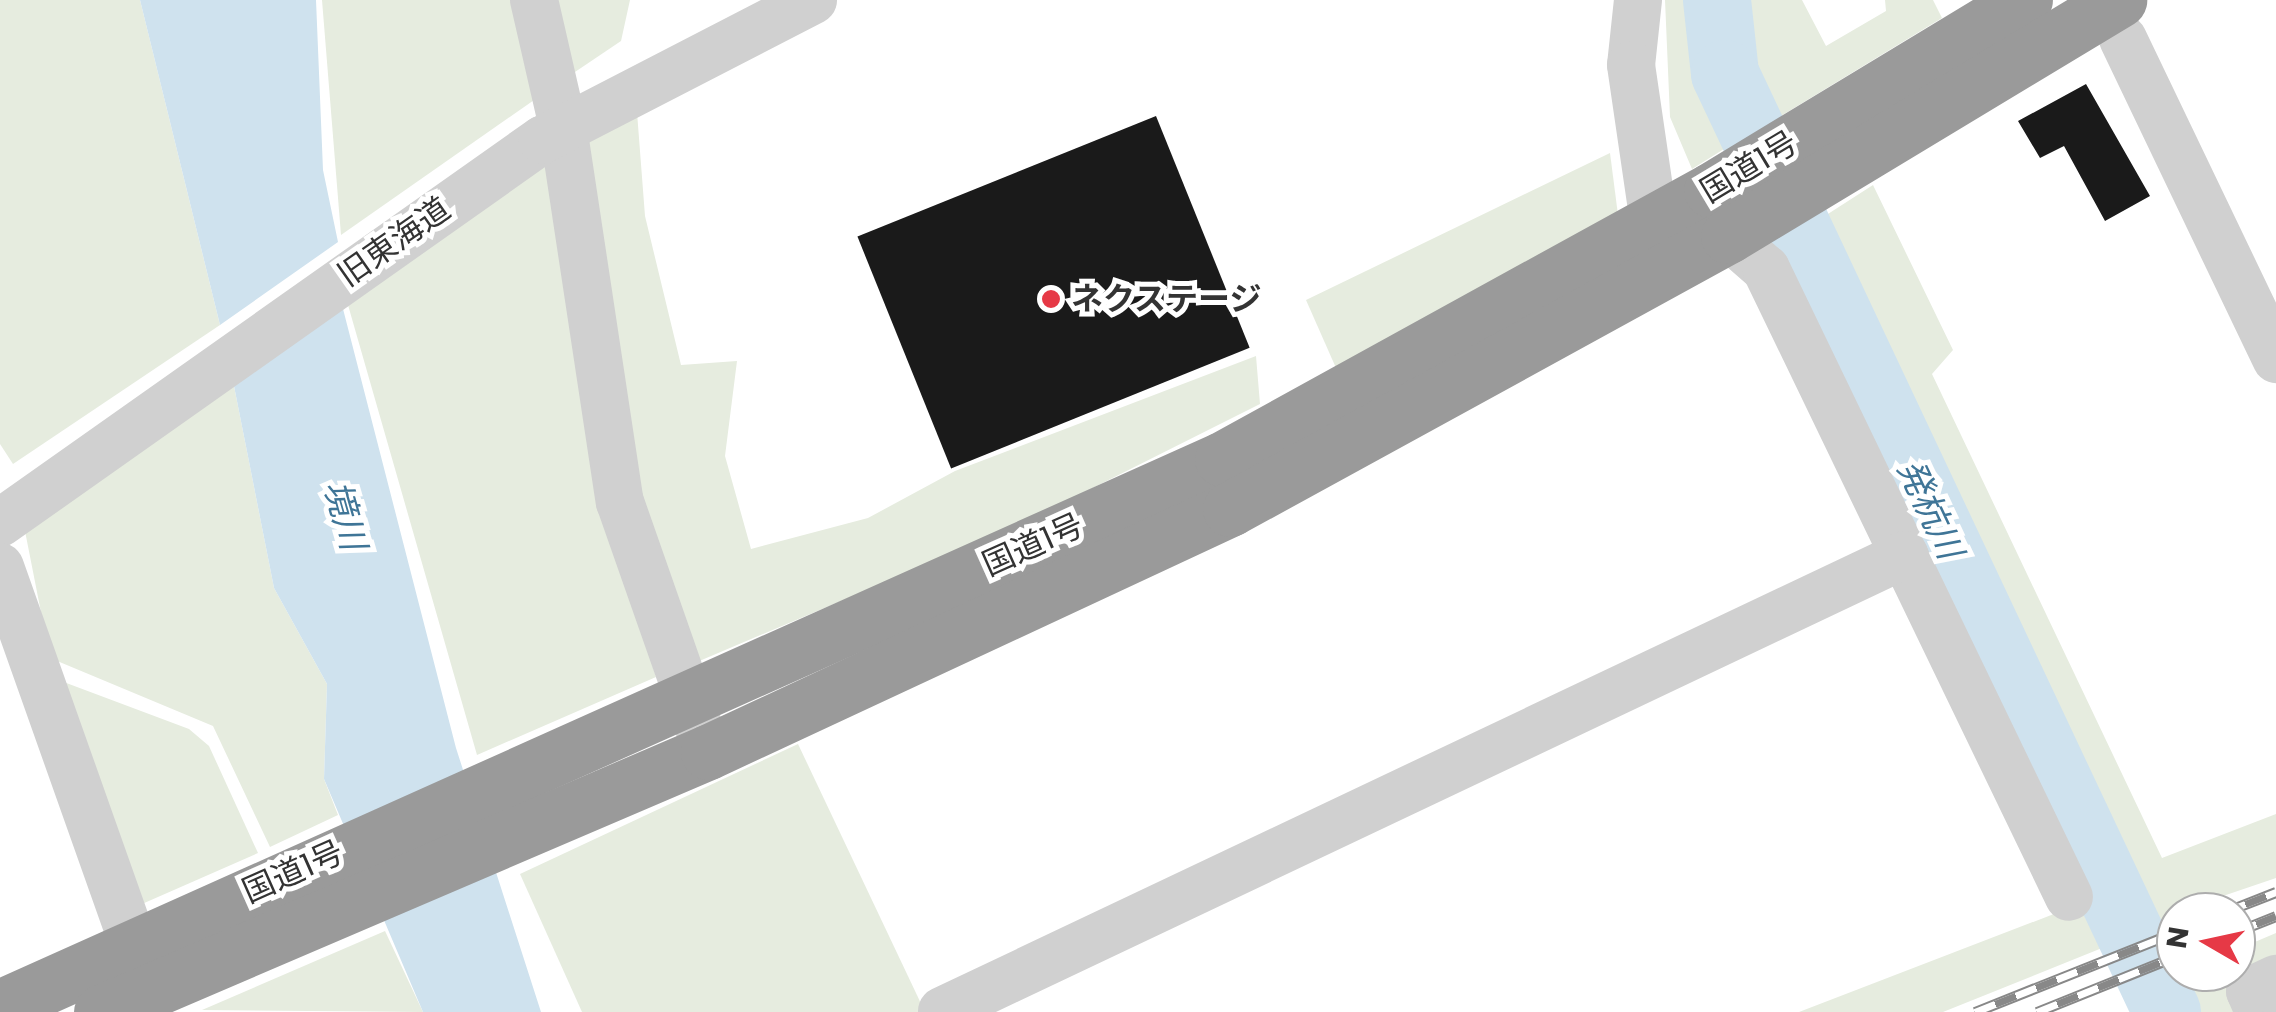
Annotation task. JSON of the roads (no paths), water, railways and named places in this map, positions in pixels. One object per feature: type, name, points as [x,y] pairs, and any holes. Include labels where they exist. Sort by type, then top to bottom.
[{"type":"highway","name":"国道1号","points":[[0,1007],[135,949],[192,945],[688,758],[1230,509],[1813,156],[2025,0]]},
{"type":"highway","name":"国道1号","points":[[1813,156],[2121,20]]},
{"type":"highway","name":"国道1号","points":[[101,1012],[192,945],[668,706],[1222,460],[1654,222],[1720,213]]},
{"type":"street","points":[[534,0],[552,134],[620,502],[668,706],[688,758]]},
{"type":"street","name":"旧東海道","points":[[10,513],[552,134],[813,0]]},
{"type":"street","points":[[1638,0],[1631,66],[1654,222]]},
{"type":"street","points":[[2121,20],[2276,358]]},
{"type":"street","points":[[1720,213],[1766,269],[2069,897]]},
{"type":"street","points":[[942,1012],[1904,555]]},
{"type":"street","points":[[0,568],[135,949]]},
{"type":"street","points":[[2259,1012],[2250,991],[2276,979]]},
{"type":"water","points":[[140,0],[316,0],[323,170],[338,242],[220,325]]},
{"type":"water","name":"境川","points":[[342,305],[456,748],[541,1012],[423,1012],[324,779],[327,684],[274,588],[233,381]]},
{"type":"waterway","name":"発杭川","points":[[1717,0],[1725,74],[2167,1012]]},
{"type":"railway","points":[[2256,900],[2276,892]]},
{"type":"railway","points":[[2256,924],[2276,916]]},
{"type":"railway","points":[[1975,1012],[2156,940]]},
{"type":"railway","points":[[2037,1012],[2156,964]]},
{"type":"place","name":"ネクステージ","points":[[1051,299]]}]
